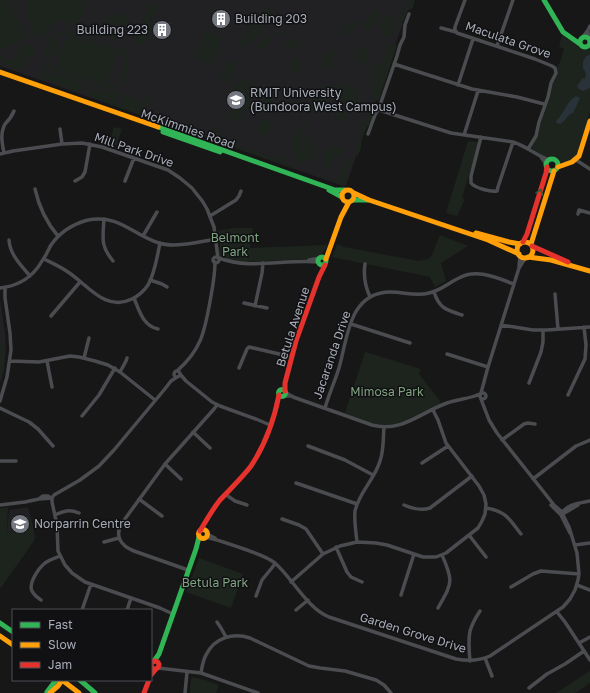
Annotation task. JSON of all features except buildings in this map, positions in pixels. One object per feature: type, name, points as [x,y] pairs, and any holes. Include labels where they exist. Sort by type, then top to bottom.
[{"type":"main road","points":[[544,0],[560,28],[566,34],[573,39],[581,40],[585,37],[589,43],[583,47],[581,40]]},
{"type":"main road","name":"McKimmies Road","points":[[0,72],[119,114],[199,145],[252,160],[337,190],[345,190]]},
{"type":"main road","points":[[547,164],[551,171],[557,167],[572,163],[576,160],[579,156],[590,124]]},
{"type":"main road","points":[[519,254],[518,248],[527,234],[546,173],[547,164],[554,159],[557,167],[543,206],[532,245],[533,251],[530,256],[527,257]]},
{"type":"main road","name":"McKimmies Road","points":[[322,185],[342,198]]},
{"type":"main road","points":[[369,200],[345,201],[342,198],[342,193],[345,190],[350,189],[354,193],[369,200],[488,240],[527,257],[537,257],[590,271]]},
{"type":"main road","points":[[351,201],[354,197],[354,193]]},
{"type":"main road","name":"Betula Avenue","points":[[341,216],[342,198]]},
{"type":"main road","name":"Betula Avenue","points":[[204,536],[198,534],[200,530],[225,494],[252,464],[262,447],[277,405],[283,393],[296,341],[319,277],[321,261],[329,248],[341,216],[351,201]]},
{"type":"main road","points":[[536,204],[543,206]]},
{"type":"main road","points":[[446,226],[451,226],[509,242],[528,242],[580,268]]},
{"type":"main road","name":"Betula Avenue","points":[[155,665],[188,570],[196,549],[204,536],[208,518]]},
{"type":"main road","points":[[0,623],[12,631]]},
{"type":"main road","points":[[0,636],[12,644]]},
{"type":"main road","points":[[46,693],[55,681]]},
{"type":"main road","points":[[50,693],[61,681]]},
{"type":"main road","points":[[63,681],[79,693]]},
{"type":"main road","points":[[81,681],[95,693]]},
{"type":"main road","points":[[144,693],[149,681]]},
{"type":"street","name":"Maculata Grove","points":[[456,32],[456,27],[465,0]]},
{"type":"street","points":[[497,46],[514,0]]},
{"type":"street","points":[[368,134],[404,37],[405,25],[409,14]]},
{"type":"street","points":[[581,40],[590,26]]},
{"type":"street","name":"Maculata Grove","points":[[441,28],[535,59],[554,67],[556,72],[544,104]]},
{"type":"street","points":[[588,30],[589,43]]},
{"type":"street","points":[[458,85],[473,39]]},
{"type":"street","points":[[394,64],[458,85],[518,97],[544,104],[536,136],[528,149]]},
{"type":"street","points":[[464,135],[478,90]]},
{"type":"street","points":[[378,110],[451,133],[513,142],[522,145],[540,157],[547,164]]},
{"type":"street","points":[[2,153],[2,130],[14,111]]},
{"type":"street","points":[[60,129],[62,144]]},
{"type":"street","points":[[481,137],[471,176],[471,182],[474,186],[491,191],[498,189],[513,142]]},
{"type":"street","name":"Mill Park Drive","points":[[2,153],[62,144],[90,144],[168,170],[180,178],[197,194],[203,202],[214,227],[217,260],[204,333],[198,346],[177,374]]},
{"type":"street","points":[[75,181],[82,177],[85,172],[90,144]]},
{"type":"street","points":[[125,182],[134,158]]},
{"type":"street","points":[[576,160],[590,169]]},
{"type":"street","points":[[35,189],[45,218],[52,230],[58,236]]},
{"type":"street","points":[[210,216],[236,200],[241,190]]},
{"type":"street","points":[[578,214],[579,210],[590,213]]},
{"type":"street","points":[[143,236],[157,212]]},
{"type":"street","points":[[0,401],[10,361],[11,338],[2,288],[18,284],[30,276],[38,268],[58,236],[71,226],[93,219],[104,219],[122,224],[150,240],[168,245],[216,239]]},
{"type":"street","points":[[104,219],[104,245],[113,261]]},
{"type":"street","points":[[9,240],[11,252],[30,276]]},
{"type":"street","points":[[44,259],[64,269],[100,298],[108,301],[124,302],[143,292],[150,280],[160,244]]},
{"type":"street","points":[[283,393],[372,425],[384,427],[401,424],[452,401],[482,396],[488,367],[519,268],[519,254]]},
{"type":"street","points":[[519,268],[527,257]]},
{"type":"street","points":[[217,260],[246,264],[321,261]]},
{"type":"street","points":[[255,306],[263,263]]},
{"type":"street","points":[[365,264],[364,282],[370,297],[388,292],[416,295],[427,294],[443,288],[458,278],[473,274],[487,275],[514,284]]},
{"type":"street","points":[[150,280],[167,287]]},
{"type":"street","points":[[50,316],[80,282]]},
{"type":"street","points":[[434,292],[441,306],[449,311],[462,315]]},
{"type":"street","points":[[555,294],[558,329]]},
{"type":"street","name":"Jacaranda Drive","points":[[325,408],[355,314],[361,304],[370,297]]},
{"type":"street","points":[[134,298],[144,319],[150,326],[158,329]]},
{"type":"street","points":[[244,303],[267,308]]},
{"type":"street","points":[[351,324],[410,343]]},
{"type":"street","points":[[502,324],[515,328],[533,330],[590,327]]},
{"type":"street","points":[[568,395],[585,359],[586,351],[584,327]]},
{"type":"street","points":[[529,383],[541,352],[543,330]]},
{"type":"street","points":[[84,358],[89,338]]},
{"type":"street","points":[[238,368],[249,347],[292,357]]},
{"type":"street","points":[[447,354],[488,367]]},
{"type":"street","points":[[10,361],[47,361],[66,356],[75,356],[104,363],[115,368],[155,400]]},
{"type":"street","points":[[120,372],[128,358]]},
{"type":"street","points":[[47,361],[52,387]]},
{"type":"street","points":[[82,416],[100,395],[115,368]]},
{"type":"street","points":[[50,498],[80,480],[99,466],[177,374],[216,404],[271,424]]},
{"type":"street","name":"Garden Grove Drive","points":[[204,536],[261,555],[275,564],[317,610],[329,617],[450,658],[470,660],[485,658],[558,611],[570,599],[577,585],[579,574],[575,545],[562,514],[533,480],[491,424],[482,396]]},
{"type":"street","points":[[188,570],[130,549],[124,545],[119,538],[119,530],[120,525],[165,464],[211,412],[216,404]]},
{"type":"street","points":[[0,408],[30,422],[53,446]]},
{"type":"street","points":[[292,582],[323,554],[336,547],[357,542],[370,542],[430,558],[446,553],[478,528],[485,514],[486,500],[482,490],[448,446],[433,410]]},
{"type":"street","points":[[502,440],[524,424],[535,424]]},
{"type":"street","points":[[357,542],[355,518],[357,504],[379,465],[384,427]]},
{"type":"street","points":[[193,432],[210,448]]},
{"type":"street","points":[[533,480],[576,446],[590,440]]},
{"type":"street","points":[[308,446],[345,460],[373,475]]},
{"type":"street","points":[[422,463],[448,446]]},
{"type":"street","points":[[0,461],[16,461]]},
{"type":"street","points":[[165,464],[182,479]]},
{"type":"street","points":[[404,505],[417,510],[430,508],[472,476]]},
{"type":"street","points":[[296,484],[357,504]]},
{"type":"street","points":[[225,494],[246,505]]},
{"type":"street","points":[[0,505],[39,499],[43,496],[50,498]]},
{"type":"street","points":[[50,498],[57,525],[57,544],[60,556],[64,565],[72,573],[91,584],[173,613]]},
{"type":"street","points":[[139,499],[162,516]]},
{"type":"street","points":[[562,514],[581,503],[590,501]]},
{"type":"street","points":[[486,508],[497,510],[506,515],[521,534]]},
{"type":"street","points":[[55,515],[69,510],[80,513]]},
{"type":"street","points":[[282,519],[300,525],[306,530],[323,554]]},
{"type":"street","points":[[469,535],[486,556]]},
{"type":"street","points":[[104,542],[119,538]]},
{"type":"street","points":[[575,545],[590,543]]},
{"type":"street","points":[[336,547],[347,572],[351,577],[362,582]]},
{"type":"street","points":[[401,595],[414,554]]},
{"type":"street","points":[[438,608],[447,592],[450,582],[449,572],[442,555]]},
{"type":"street","points":[[42,600],[32,592],[32,580],[46,563],[60,556]]},
{"type":"street","points":[[256,596],[262,580],[275,564]]},
{"type":"street","points":[[511,588],[533,574],[541,571],[579,574]]},
{"type":"street","points":[[82,609],[91,584]]},
{"type":"street","points":[[577,585],[590,590]]},
{"type":"street","points":[[127,609],[131,598]]},
{"type":"street","points":[[296,610],[308,600]]},
{"type":"street","points":[[470,660],[470,635],[472,626],[480,610]]},
{"type":"street","points":[[558,611],[590,660]]},
{"type":"street","points":[[217,622],[226,637]]},
{"type":"street","points":[[201,673],[204,659],[208,650],[226,637],[239,635],[250,638],[309,666],[345,671],[376,680],[384,685],[391,693]]},
{"type":"street","points":[[579,643],[590,637]]},
{"type":"street","points":[[529,688],[547,674],[584,651]]},
{"type":"street","points":[[485,658],[492,676]]},
{"type":"street","points":[[155,665],[167,669],[201,673],[258,693]]},
{"type":"street","points":[[185,693],[187,672]]},
{"type":"shaded area","name":"RMIT University (Bundoora West Campus)","points":[[0,0],[411,0],[346,185],[343,186],[0,66]]},
{"type":"shaded area","points":[[590,55],[590,88],[583,91],[577,86],[583,78],[585,79],[586,74],[583,69],[583,62],[586,56]]},
{"type":"shaded area","points":[[576,96],[580,98],[573,113],[560,124],[557,123],[556,121],[567,105]]},
{"type":"shaded area","points":[[0,299],[6,347],[4,370],[1,381],[0,381]]},
{"type":"shaded area","name":"Norparrin Centre","points":[[28,507],[34,531],[7,532],[9,510]]},
{"type":"green space","points":[[0,0],[5,0],[27,36],[2,51],[0,48]]},
{"type":"green space","points":[[29,0],[82,0],[85,4],[84,15],[81,18],[81,21],[76,23],[72,24],[58,21],[54,23],[49,28],[49,32],[44,38],[34,35],[32,31],[27,13],[27,4]]},
{"type":"green space","points":[[408,0],[415,0],[412,8],[408,10],[403,21],[401,22],[396,20],[405,8]]},
{"type":"green space","points":[[155,3],[158,7],[151,19],[151,33],[144,42],[138,46],[132,35],[142,26],[147,10]]},
{"type":"green space","points":[[266,8],[271,9],[276,14],[275,19],[265,20],[262,11]]},
{"type":"green space","points":[[377,10],[382,12],[376,23],[365,29],[364,24],[374,11]]},
{"type":"green space","points":[[120,13],[122,15],[125,14],[126,20],[130,19],[129,23],[122,35],[112,40],[110,37],[111,34],[116,31],[122,31],[122,29],[116,23],[114,27],[108,31],[106,30],[105,18],[113,17]]},
{"type":"green space","points":[[387,13],[391,18],[393,28],[391,38],[388,39],[380,27]]},
{"type":"green space","points":[[353,21],[358,22],[356,26],[344,36],[341,36],[342,29]]},
{"type":"green space","points":[[255,24],[261,24],[262,33],[254,40],[241,47],[238,47],[240,40],[247,37],[247,33]]},
{"type":"green space","points":[[64,31],[128,51],[128,54],[124,53],[129,66],[128,72],[122,83],[111,88],[103,88],[57,73],[51,68],[46,62],[44,56],[46,44],[50,38]],"holes":[[[70,34],[115,50],[123,56],[125,63],[117,84],[110,86],[99,85],[62,72],[52,66],[46,55],[48,46],[60,35]]]},
{"type":"green space","points":[[205,32],[222,38],[212,64],[196,59]]},
{"type":"green space","points":[[275,32],[281,33],[280,36],[275,34],[273,35],[265,47],[254,47],[254,45],[259,44],[260,41]]},
{"type":"green space","points":[[67,35],[117,53],[106,85],[56,68]]},
{"type":"green space","points":[[563,35],[581,47],[590,48],[590,111],[577,155],[574,160],[566,163],[544,157],[532,148],[538,134],[539,126],[557,73],[557,67],[564,49],[559,47]]},
{"type":"green space","points":[[288,38],[300,42],[301,44],[299,47],[287,49],[285,46]]},
{"type":"green space","points":[[54,41],[59,41],[58,48],[60,49],[53,58],[50,54],[49,47]]},
{"type":"green space","points":[[27,44],[34,47],[34,51],[24,64],[16,70],[0,60],[0,56],[8,60],[11,59]]},
{"type":"green space","points":[[393,44],[397,45],[379,100],[375,101],[373,93],[375,82],[373,72],[375,68],[383,62],[387,48]]},
{"type":"green space","points":[[364,47],[368,48],[369,54],[367,58],[369,64],[366,67],[362,66],[362,60],[358,62],[355,61],[357,51]]},
{"type":"green space","points":[[330,49],[333,50],[334,53],[333,62],[326,68],[323,68],[324,57]]},
{"type":"green space","points":[[297,58],[302,67],[298,73],[292,72],[291,67],[291,62],[293,59]]},
{"type":"green space","points":[[229,60],[232,60],[234,64],[232,76],[227,79],[225,83],[220,79]]},
{"type":"green space","points":[[45,66],[50,73],[83,85],[81,92],[45,79],[42,72]]},
{"type":"green space","points":[[242,78],[246,78],[250,82],[250,88],[247,95],[251,105],[249,109],[242,111],[244,116],[234,121],[230,116],[231,109],[229,105],[235,96],[232,89]]},
{"type":"green space","points":[[330,85],[338,87],[347,85],[355,89],[357,92],[355,105],[351,109],[347,107],[335,99],[328,90],[325,90],[317,95],[315,94],[323,87]]},
{"type":"green space","points":[[96,89],[107,93],[117,91],[117,101],[120,103],[122,102],[124,95],[128,93],[131,93],[132,98],[141,103],[147,95],[150,96],[146,106],[135,107],[145,111],[144,115],[87,95],[90,90]]},
{"type":"green space","points":[[321,96],[329,99],[328,106],[317,109],[309,114],[315,100]]},
{"type":"green space","points":[[265,98],[271,98],[276,103],[274,112],[271,114],[265,114],[260,109],[260,103]]},
{"type":"green space","points":[[296,100],[301,102],[304,106],[303,111],[299,114],[295,114],[292,108],[293,102]]},
{"type":"green space","points":[[375,109],[371,123],[366,128],[361,139],[361,148],[358,155],[355,156],[361,135],[359,131],[360,128],[369,112]]},
{"type":"green space","points":[[339,110],[343,110],[347,116],[343,122],[339,122],[335,118],[335,114]]},
{"type":"green space","points":[[264,119],[270,122],[272,126],[266,135],[260,133],[257,127],[259,122]]},
{"type":"green space","points":[[305,123],[308,125],[302,130],[302,133],[308,136],[308,140],[314,148],[315,156],[309,161],[299,163],[296,160],[291,143],[299,129]]},
{"type":"green space","points":[[114,127],[122,129],[116,146],[109,143]]},
{"type":"green space","points":[[215,128],[218,130],[218,136],[223,135],[224,138],[220,142],[207,137]]},
{"type":"green space","points":[[468,141],[479,142],[462,198],[465,199],[457,216],[446,213]]},
{"type":"green space","points":[[234,144],[276,159],[285,154],[284,162],[296,168],[294,169],[233,147]]},
{"type":"green space","points":[[330,146],[341,146],[343,147],[343,152],[329,164],[323,173],[324,152]]},
{"type":"green space","points":[[348,158],[348,172],[343,184],[323,178],[323,176],[338,181]]},
{"type":"green space","name":"Belmont Park","points":[[234,228],[253,228],[250,248],[328,245],[320,255],[309,259],[243,262],[220,257],[218,231]]},
{"type":"green space","points":[[440,235],[468,246],[441,263],[446,281],[435,287],[430,277],[332,257],[337,244],[344,247],[419,261],[428,259],[432,255]]},
{"type":"green space","points":[[0,343],[4,343],[3,367],[0,380]]},
{"type":"green space","name":"Mimosa Park","points":[[365,352],[421,369],[419,374],[441,403],[418,416],[403,422],[386,425],[365,421],[345,413]]},
{"type":"green space","points":[[8,507],[7,532],[13,532],[13,522],[25,521],[26,517],[30,517],[35,537],[34,541],[0,589],[0,508]]},
{"type":"green space","name":"Betula Park","points":[[199,558],[243,574],[231,608],[186,592]]},
{"type":"green space","points":[[590,671],[590,683],[575,693],[556,693]]},
{"type":"green space","points":[[193,677],[219,685],[216,693],[190,693],[191,679]]},
{"type":"traffic: fast","points":[[544,0],[563,32],[580,44]]},
{"type":"traffic: fast","points":[[583,37],[587,37],[589,38],[590,42],[589,46],[583,47],[580,44],[580,40],[583,37]]},
{"type":"traffic: fast","points":[[158,127],[335,190],[345,190]]},
{"type":"traffic: fast","points":[[163,132],[220,152]]},
{"type":"traffic: fast","points":[[552,159],[556,161],[558,165],[556,169],[552,171],[548,169],[546,165],[548,161],[552,159]]},
{"type":"traffic: fast","points":[[329,190],[342,197]]},
{"type":"traffic: fast","points":[[352,200],[368,200]]},
{"type":"traffic: fast","points":[[320,257],[324,257],[326,261],[324,265],[320,265],[318,263],[318,259],[320,257]]},
{"type":"traffic: fast","points":[[282,389],[285,390],[286,393],[285,396],[282,397],[279,396],[278,393],[279,390],[282,389]]},
{"type":"traffic: fast","points":[[154,661],[159,654],[199,537]]},
{"type":"traffic: fast","points":[[0,623],[12,631]]},
{"type":"traffic: fast","points":[[47,692],[55,681]]},
{"type":"traffic: fast","points":[[81,681],[95,693]]},
{"type":"traffic: slow","points":[[0,72],[158,127]]},
{"type":"traffic: slow","points":[[558,167],[572,162],[579,156],[590,121]]},
{"type":"traffic: slow","points":[[531,244],[554,171]]},
{"type":"traffic: slow","points":[[350,190],[353,191],[354,196],[353,201],[346,202],[343,201],[342,194],[343,191],[350,190]]},
{"type":"traffic: slow","points":[[354,193],[369,200],[488,240],[519,254]]},
{"type":"traffic: slow","points":[[326,259],[341,217],[349,202]]},
{"type":"traffic: slow","points":[[476,233],[520,244]]},
{"type":"traffic: slow","points":[[525,242],[532,247],[533,250],[528,257],[525,258],[518,253],[517,250],[522,243],[525,242]]},
{"type":"traffic: slow","points":[[528,257],[551,260],[590,271]]},
{"type":"traffic: slow","points":[[201,530],[205,530],[207,534],[205,538],[201,538],[199,536],[199,532],[201,530]]},
{"type":"traffic: slow","points":[[0,636],[12,644]]},
{"type":"traffic: slow","points":[[50,693],[61,681]]},
{"type":"traffic: slow","points":[[63,681],[79,693]]},
{"type":"traffic: jam","points":[[523,242],[527,234],[547,167]]},
{"type":"traffic: jam","points":[[532,246],[568,262]]},
{"type":"traffic: jam","points":[[285,391],[285,383],[296,341],[319,277],[325,265]]},
{"type":"traffic: jam","points":[[200,531],[220,500],[251,466],[261,450],[279,395]]},
{"type":"traffic: jam","points":[[152,662],[158,662],[159,665]]},
{"type":"traffic: jam","points":[[152,668],[158,668],[159,665]]},
{"type":"traffic: jam","points":[[152,674],[156,669]]},
{"type":"traffic: jam","points":[[144,693],[149,681]]},
{"type":"place","name":"Building 203","points":[[221,19]]},
{"type":"place","name":"Building 223","points":[[162,30]]},
{"type":"place","name":"RMIT University (Bundoora West Campus)","points":[[236,100]]},
{"type":"place","name":"Norparrin Centre","points":[[20,524]]}]
